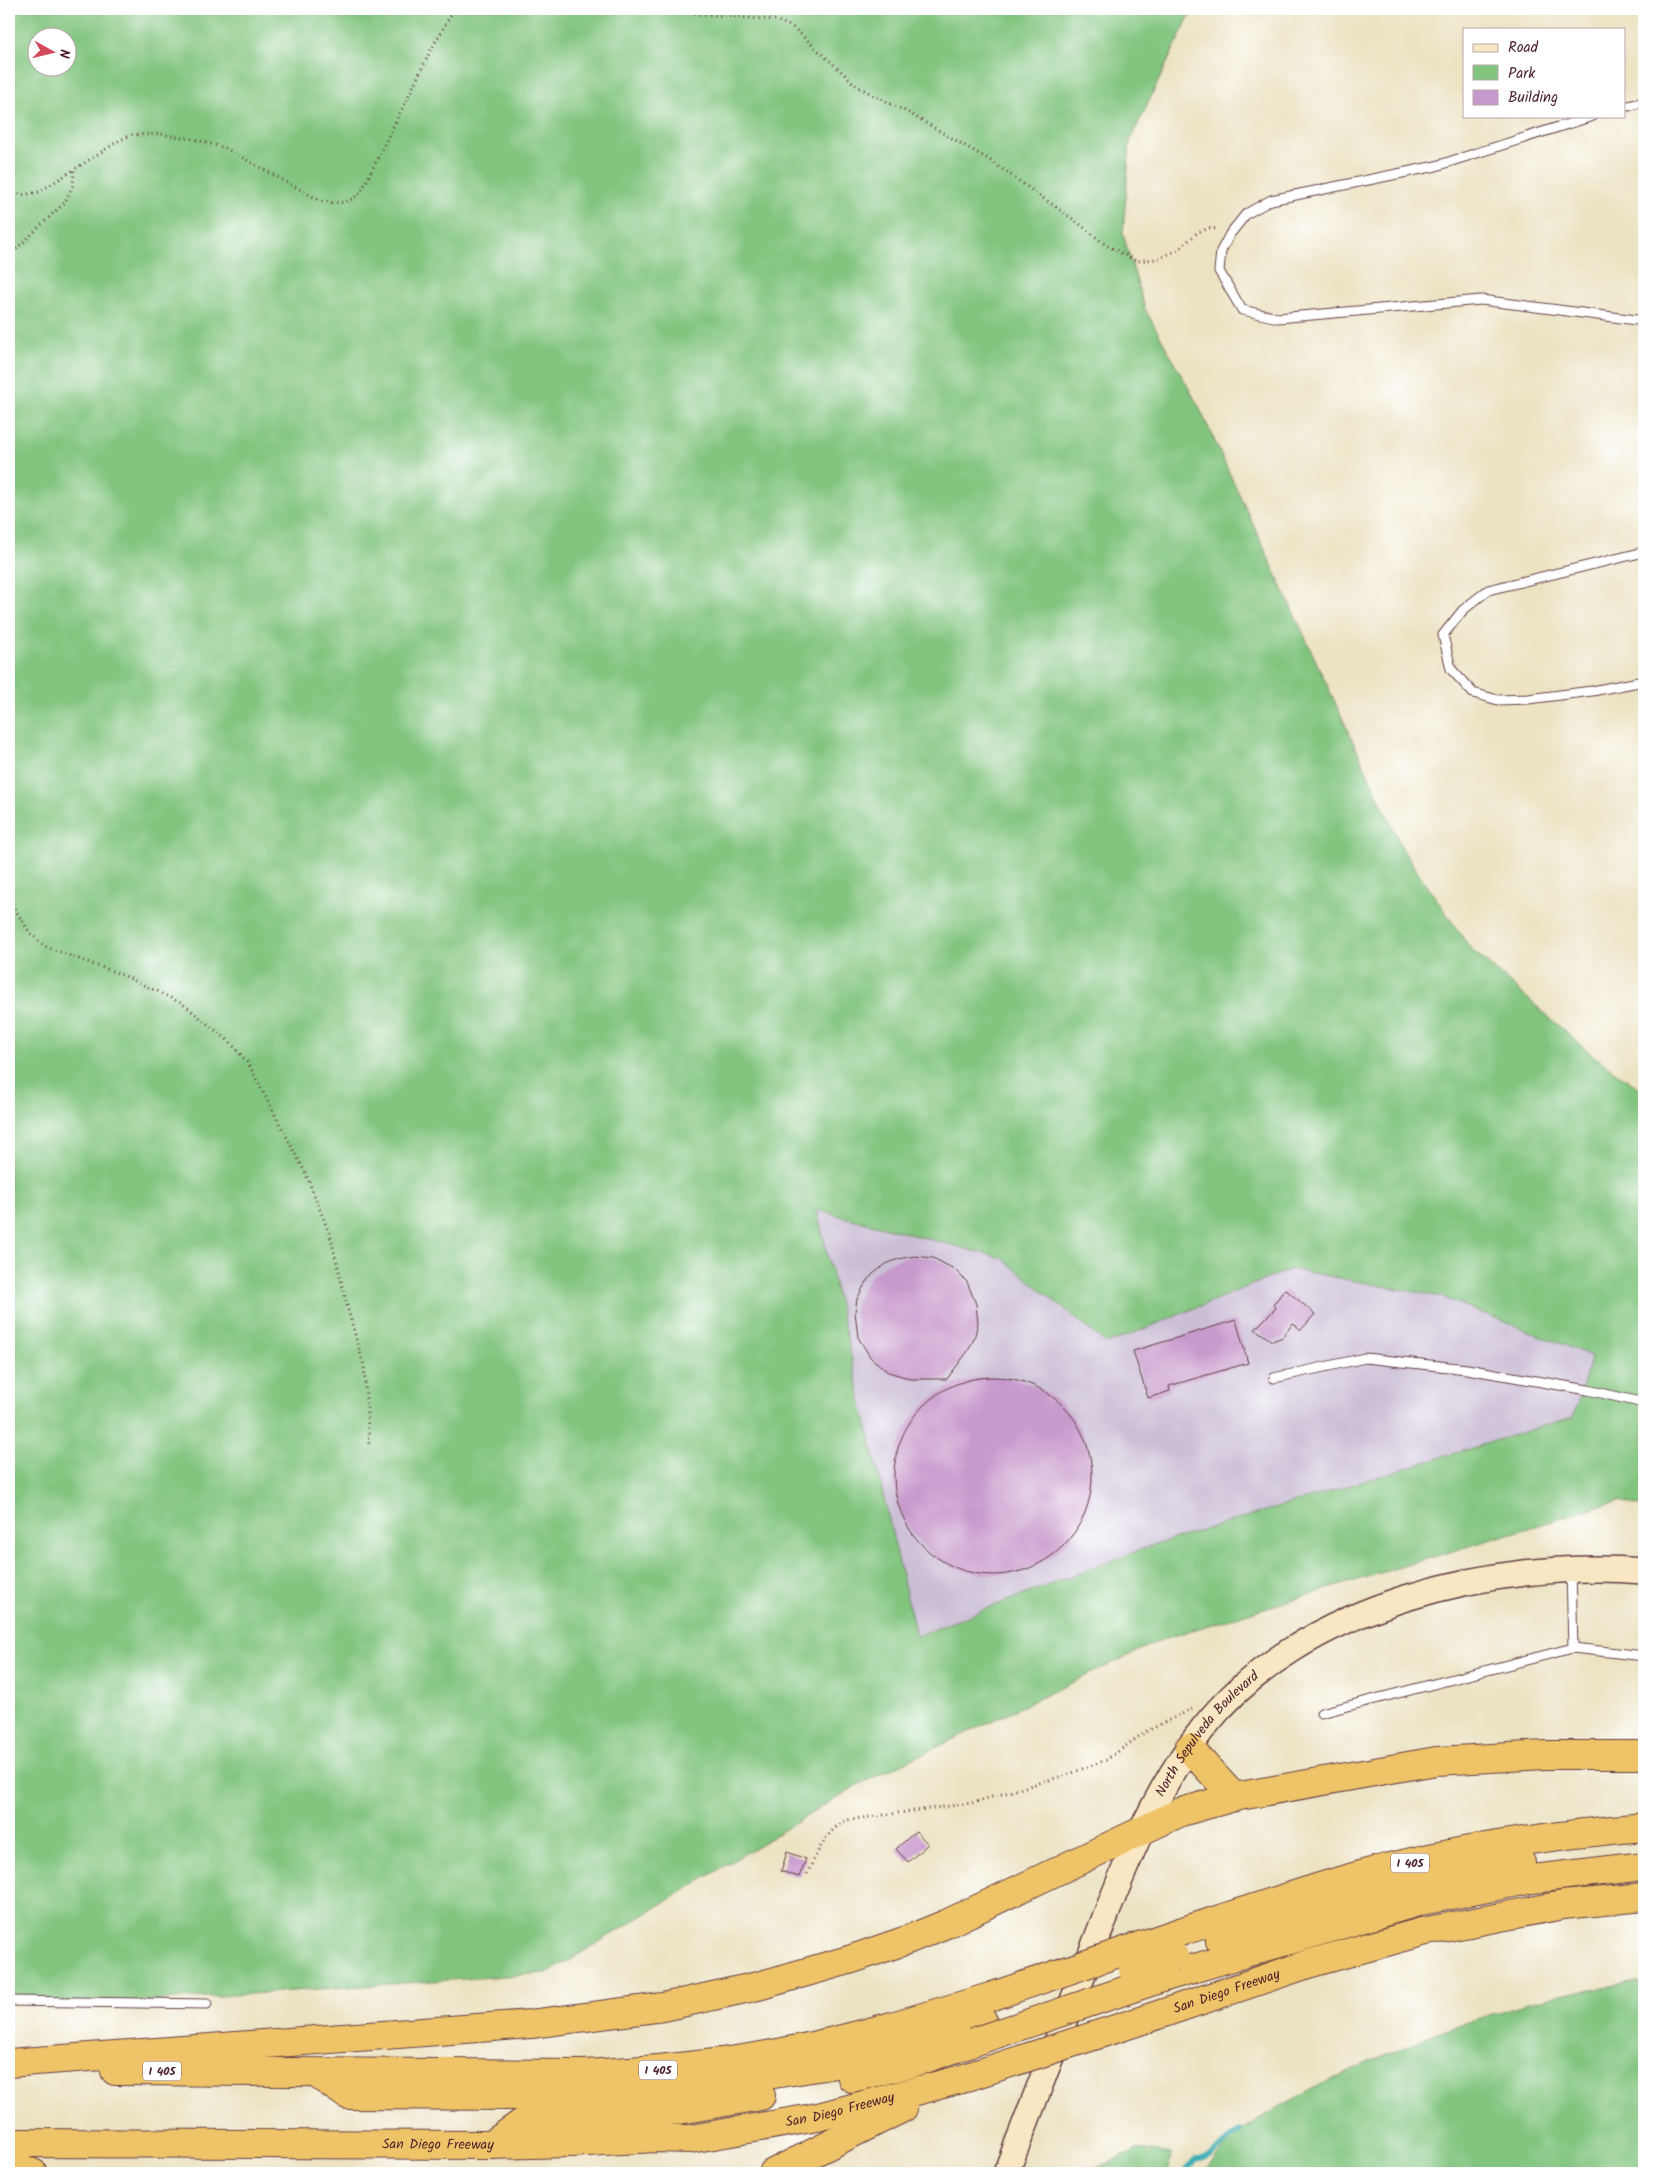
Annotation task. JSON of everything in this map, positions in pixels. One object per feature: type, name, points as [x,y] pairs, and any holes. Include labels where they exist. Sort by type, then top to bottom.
[{"type":"highway","points":[[1189,1748],[1234,1797]]},
{"type":"highway","points":[[9,2063],[531,2024],[663,2007],[758,1986],[852,1959],[906,1940],[946,1924],[1181,1812],[1234,1797],[1436,1761],[1546,1755],[1644,1755]]},
{"type":"highway","name":"I 405","points":[[9,2070],[583,2074],[656,2070],[762,2056],[904,2024],[993,1996],[1174,1955],[1366,1874],[1446,1855],[1524,1840],[1644,1827]]},
{"type":"highway","points":[[491,2145],[523,2122],[679,2110],[847,2079],[909,2064],[978,2032],[1174,1955],[1394,1887],[1460,1872],[1591,1853],[1644,1849]]},
{"type":"highway","points":[[1174,1955],[1421,1901],[1534,1879],[1644,1866]]},
{"type":"highway","name":"San Diego Freeway","points":[[9,2143],[491,2145],[656,2138],[690,2139],[818,2117],[958,2080],[1308,1964],[1422,1932],[1485,1918],[1563,1905],[1644,1897]]},
{"type":"highway","points":[[315,2073],[347,2095],[515,2096],[623,2094],[715,2084],[836,2064],[978,2032]]},
{"type":"highway","points":[[773,2173],[958,2080]]},
{"type":"highway","points":[[9,2165],[33,2173]]},
{"type":"main road","name":"North Sepulveda Boulevard","points":[[1006,2173],[1112,1897],[1141,1830],[1189,1748],[1206,1725],[1231,1698],[1260,1673],[1324,1632],[1358,1615],[1396,1600],[1476,1580],[1519,1574],[1599,1569],[1644,1571]]},
{"type":"lane","points":[[1626,106],[1644,102]]},
{"type":"lane","points":[[1587,118],[1436,166],[1271,200],[1246,214],[1230,234],[1221,251],[1218,270],[1242,310],[1278,318],[1481,300],[1644,321]]},
{"type":"lane","points":[[1644,552],[1488,590],[1463,610],[1443,635],[1451,669],[1473,693],[1498,700],[1528,699],[1592,691],[1644,681]]},
{"type":"lane","points":[[1274,1378],[1366,1358],[1467,1369],[1588,1390],[1644,1403]]},
{"type":"lane","points":[[1571,1570],[1572,1648]]},
{"type":"lane","points":[[1322,1713],[1572,1648],[1644,1656]]},
{"type":"lane","points":[[9,2001],[207,2004]]},
{"type":"path","points":[[9,190],[22,194],[39,192],[120,140],[132,135],[146,134],[177,136],[224,148],[319,200],[335,203],[349,201],[361,192],[431,50],[454,9]]},
{"type":"path","points":[[675,9],[688,13],[714,16],[776,20],[794,28],[858,87],[988,158],[1106,245],[1136,260],[1157,259],[1178,250],[1198,232],[1210,228],[1230,234]]},
{"type":"path","points":[[9,256],[65,202],[73,185],[74,169]]},
{"type":"path","points":[[9,900],[30,933],[44,946],[125,976],[183,1004],[230,1042],[248,1063],[306,1174],[331,1238],[348,1310],[364,1366],[369,1446]]},
{"type":"path","points":[[807,1874],[826,1835],[835,1826],[847,1820],[972,1803],[995,1797],[1097,1765],[1145,1732],[1166,1721]]},
{"type":"shaded area","points":[[816,1210],[1002,1258],[1107,1343],[1291,1269],[1442,1297],[1593,1356],[1573,1417],[1145,1548],[915,1636]]},
{"type":"green space","points":[[9,9],[1196,9],[1188,19],[1130,141],[1123,234],[1145,309],[1199,407],[1403,850],[1470,948],[1591,1054],[1644,1092],[1644,1507],[1618,1501],[1163,1639],[858,1785],[548,1973],[65,2007],[9,1996]],"holes":[[[817,1210],[1002,1258],[1107,1344],[1291,1269],[1442,1297],[1592,1356],[1573,1417],[1145,1548],[916,1636]]]},
{"type":"green space","points":[[1644,1982],[1644,2173],[1200,2173],[1206,2169],[1237,2134],[1279,2106],[1345,2073],[1417,2041],[1453,2027],[1528,2003],[1605,1987]]},
{"type":"green space","points":[[1139,2149],[1171,2154],[1168,2173],[1085,2173]]},
{"type":"building","points":[[915,1256],[933,1258],[954,1269],[967,1282],[976,1304],[978,1323],[974,1339],[968,1351],[947,1379],[912,1379],[888,1372],[870,1357],[858,1337],[855,1312],[857,1299],[865,1284],[873,1274],[886,1264],[898,1259]]},
{"type":"building","points":[[1285,1289],[1315,1314],[1301,1330],[1293,1323],[1283,1337],[1272,1341],[1255,1329],[1276,1308],[1273,1305]]},
{"type":"building","points":[[1236,1320],[1248,1363],[1169,1386],[1170,1391],[1148,1398],[1133,1351]]},
{"type":"building","points":[[983,1377],[1003,1377],[1022,1381],[1040,1388],[1056,1399],[1070,1413],[1085,1438],[1092,1466],[1088,1505],[1081,1523],[1070,1539],[1056,1553],[1040,1564],[1022,1571],[1003,1575],[983,1575],[964,1571],[946,1564],[930,1553],[916,1539],[905,1523],[898,1505],[894,1486],[894,1466],[898,1447],[905,1429],[916,1413],[930,1399],[946,1388],[964,1381]]},
{"type":"building","points":[[916,1831],[928,1844],[908,1862],[896,1849]]},
{"type":"building","points":[[787,1852],[806,1859],[799,1877],[781,1871]]},
{"type":"waterway","points":[[1185,2173],[1195,2160],[1214,2153],[1240,2131]]}]
